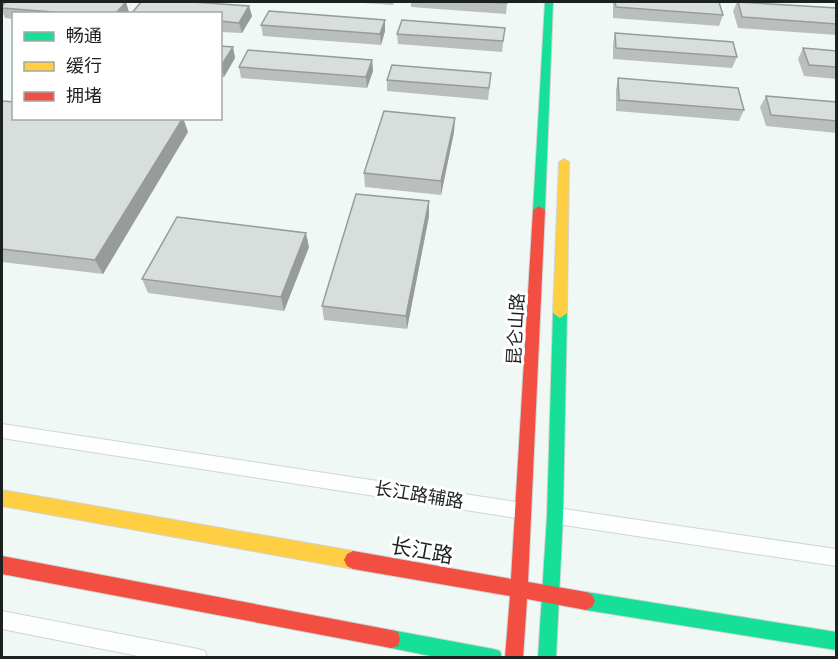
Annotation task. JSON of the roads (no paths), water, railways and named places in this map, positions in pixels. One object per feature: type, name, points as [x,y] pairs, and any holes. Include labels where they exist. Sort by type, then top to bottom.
[{"type":"street","name":"昆仑山路","points":[[514,657],[525,511],[549,2]]},
{"type":"street","points":[[547,657],[555,516],[564,145]]},
{"type":"street","name":"长江路","points":[[2,498],[520,590],[837,641]]},
{"type":"street","points":[[2,566],[493,657]]},
{"type":"lane","name":"长江路辅路","points":[[2,431],[837,558]]},
{"type":"lane","points":[[2,620],[198,657]]}]
